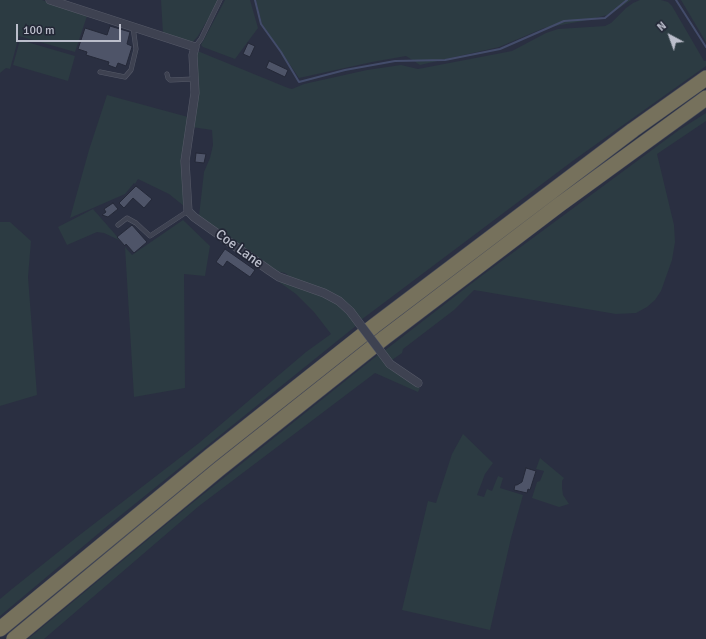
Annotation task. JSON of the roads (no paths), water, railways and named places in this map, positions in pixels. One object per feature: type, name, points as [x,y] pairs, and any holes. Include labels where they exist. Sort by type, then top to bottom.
[{"type":"highway","points":[[0,629],[210,456],[374,326],[633,130],[706,78]]},
{"type":"highway","points":[[14,639],[213,474],[378,343],[553,209],[703,101]]},
{"type":"street","points":[[50,0],[195,47],[193,55],[195,92],[185,161],[188,211]]},
{"type":"street","name":"Coe Lane","points":[[188,211],[194,217],[279,277],[324,293],[338,301],[350,311],[390,364],[418,383]]},
{"type":"lane","points":[[195,47],[201,39],[220,0]]},
{"type":"lane","points":[[100,72],[125,77],[131,70],[136,49],[133,26]]},
{"type":"lane","points":[[167,74],[170,80],[194,79]]},
{"type":"lane","points":[[118,225],[127,218],[136,223],[150,236],[188,211]]},
{"type":"waterway","points":[[255,0],[261,24],[281,52],[299,82],[345,70],[395,61],[445,60],[500,49],[564,21],[605,18],[627,0]]},
{"type":"waterway","points":[[676,0],[706,47]]}]
